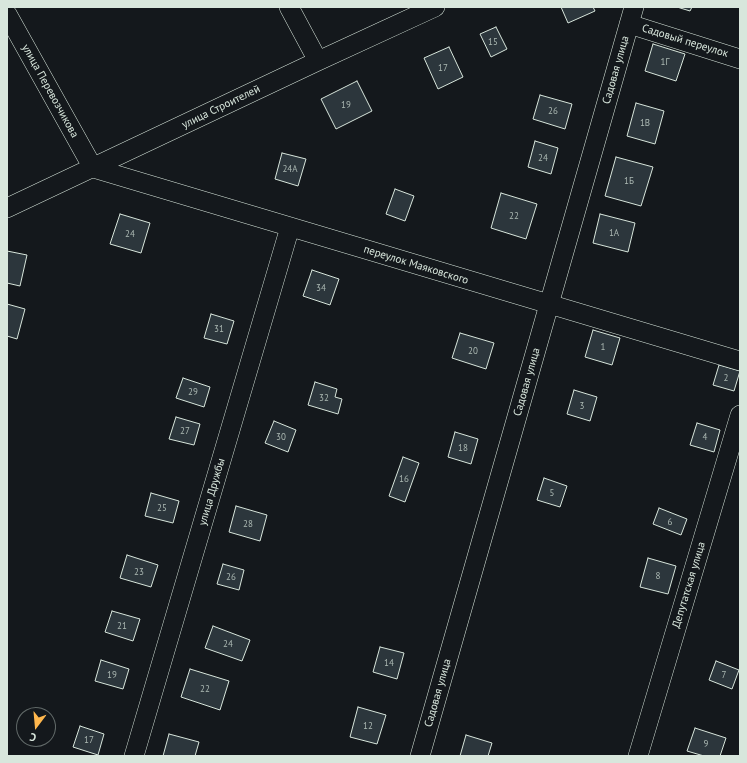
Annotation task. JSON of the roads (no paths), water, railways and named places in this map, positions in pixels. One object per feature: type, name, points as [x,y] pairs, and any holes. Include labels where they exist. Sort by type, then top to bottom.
[{"type":"street","points":[[289,7],[318,61]]},
{"type":"street","name":"улица Строителей","points":[[7,208],[435,7]]},
{"type":"street","name":"улица Перевозчикова","points":[[7,14],[93,168]]},
{"type":"street","name":"Садовый переулок","points":[[632,15],[740,58]]},
{"type":"street","name":"Садовая улица","points":[[420,756],[632,15]]},
{"type":"street","name":"переулок Маяковского","points":[[93,168],[740,362]]},
{"type":"street","name":"улица Дружбы","points":[[134,756],[290,227]]},
{"type":"street","name":"Депутатская улица","points":[[638,756],[740,415]]}]
